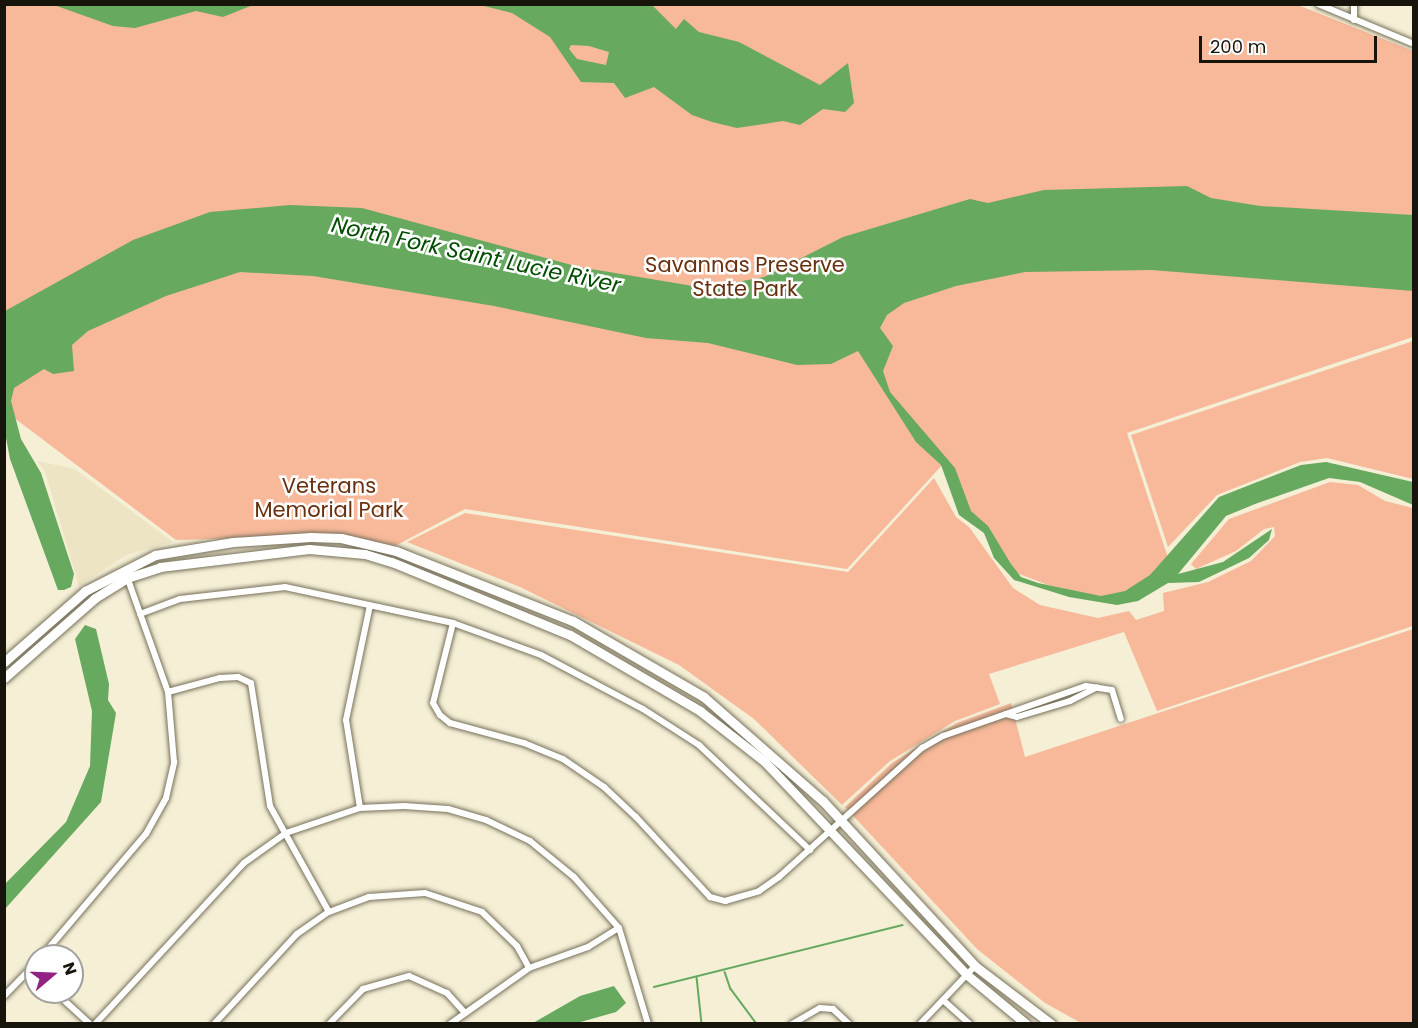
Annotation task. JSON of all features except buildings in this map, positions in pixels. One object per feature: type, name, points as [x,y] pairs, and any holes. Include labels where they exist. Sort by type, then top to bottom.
[{"type":"main road","points":[[4,662],[85,591],[123,568],[176,550],[311,537],[368,543],[426,561],[573,621],[645,660],[704,697],[767,747],[842,822],[975,966],[1051,1023]]},
{"type":"main road","points":[[4,678],[95,598],[127,578],[173,564],[266,551],[339,550],[392,562],[570,635],[642,673],[764,761],[833,830],[966,974],[1026,1023]]},
{"type":"street","points":[[1318,4],[1413,44]]},
{"type":"street","points":[[1354,4],[1354,20]]},
{"type":"street","points":[[52,944],[146,834],[166,798],[174,762],[168,692],[123,568]]},
{"type":"street","points":[[140,614],[180,599],[285,586],[453,623],[550,660],[643,709],[699,745],[810,850]]},
{"type":"street","points":[[360,808],[346,720],[370,605]]},
{"type":"street","points":[[453,623],[433,703],[440,715],[450,723],[524,743],[563,759],[636,817],[710,897],[725,901],[759,891],[833,830],[922,748],[1058,694],[1097,687],[1112,690],[1121,719]]},
{"type":"street","points":[[168,692],[220,678],[238,677],[251,683],[270,806],[329,912]]},
{"type":"street","points":[[1005,714],[1017,717],[1061,705],[1097,687]]},
{"type":"street","points":[[1058,694],[1061,705]]},
{"type":"street","points":[[95,1023],[244,863],[286,833],[360,808],[448,809],[486,820],[530,841],[565,869],[620,928],[648,1023]]},
{"type":"street","points":[[214,1023],[297,934],[329,912],[350,902],[394,893],[425,893],[460,903],[501,928],[529,968]]},
{"type":"street","points":[[450,1023],[529,968],[588,947],[620,928]]},
{"type":"street","points":[[920,1023],[975,966]]},
{"type":"street","points":[[328,1023],[363,988],[409,976],[447,993],[465,1012]]},
{"type":"street","points":[[4,996],[24,979]]},
{"type":"street","points":[[943,1000],[970,1023]]},
{"type":"street","points":[[69,1004],[90,1023]]},
{"type":"street","points":[[792,1023],[820,1008],[833,1009],[849,1023]]},
{"type":"shaded area","points":[[37,461],[75,469],[173,542],[126,555],[79,586],[45,472]]},
{"type":"green space","name":"Savannas Preserve State Park","points":[[4,5],[1298,5],[1413,51],[1413,337],[1127,433],[1170,564],[1112,599],[1048,585],[1009,570],[967,509],[944,463],[847,569],[465,509],[395,546],[346,535],[176,540],[5,411]]},
{"type":"green space","points":[[1413,341],[1413,479],[1327,458],[1300,462],[1217,495],[1168,547],[1131,435]]},
{"type":"green space","points":[[934,478],[956,517],[969,527],[1013,588],[1040,605],[1098,618],[1129,611],[1136,620],[1164,611],[1163,593],[1208,582],[1251,561],[1275,536],[1274,527],[1264,529],[1236,551],[1196,569],[1191,564],[1229,519],[1330,482],[1358,485],[1385,501],[1413,508],[1413,626],[1157,711],[1124,632],[989,674],[1000,704],[955,721],[890,761],[842,805],[754,719],[679,665],[520,587],[407,542],[465,513],[848,572]]},
{"type":"green space","points":[[1413,629],[1413,1023],[1081,1023],[1045,1003],[977,949],[845,807],[892,763],[957,723],[1011,703],[1025,757]]},
{"type":"water","points":[[54,5],[253,5],[223,17],[196,11],[135,28],[113,26]]},
{"type":"water","points":[[480,5],[653,6],[676,29],[684,19],[699,32],[739,42],[820,85],[848,63],[854,103],[845,112],[823,109],[800,125],[783,121],[737,128],[712,122],[692,115],[654,87],[625,98],[614,83],[581,82],[550,37],[512,13]],"holes":[[[571,45],[589,46],[609,52],[606,65],[577,59],[569,49]]]},
{"type":"water","name":"North Fork Saint Lucie River","points":[[1187,186],[1211,198],[1260,206],[1413,215],[1413,291],[1152,270],[1025,272],[956,286],[904,303],[887,315],[880,328],[893,346],[883,371],[890,392],[955,468],[971,511],[988,526],[1021,577],[1038,583],[1101,596],[1125,591],[1150,575],[1219,497],[1301,465],[1326,462],[1413,482],[1413,505],[1360,482],[1329,478],[1226,516],[1178,574],[1223,562],[1272,529],[1269,540],[1249,558],[1199,582],[1168,583],[1138,601],[1117,605],[1069,597],[1014,580],[994,558],[984,533],[959,515],[941,465],[916,442],[858,351],[831,364],[797,365],[708,343],[646,338],[494,306],[313,276],[240,272],[166,296],[88,331],[72,345],[74,371],[53,374],[44,369],[14,388],[11,401],[21,439],[41,473],[74,574],[71,587],[58,590],[10,459],[4,427],[5,311],[133,240],[210,212],[290,205],[362,208],[579,267],[705,288],[764,277],[843,237],[970,199],[988,203],[1044,190]]},
{"type":"water","points":[[85,625],[96,629],[109,684],[108,700],[116,713],[101,802],[5,909],[5,884],[66,822],[90,766],[92,711],[75,639]]},
{"type":"water","points":[[614,986],[626,1003],[616,1012],[577,1023],[533,1023],[580,996]]},
{"type":"waterway","points":[[654,987],[902,925]]},
{"type":"waterway","points":[[725,972],[731,989],[757,1024]]},
{"type":"waterway","points":[[697,977],[702,1024]]},
{"type":"park label","name":"Veterans Memorial Park","points":[[329,498]]}]
